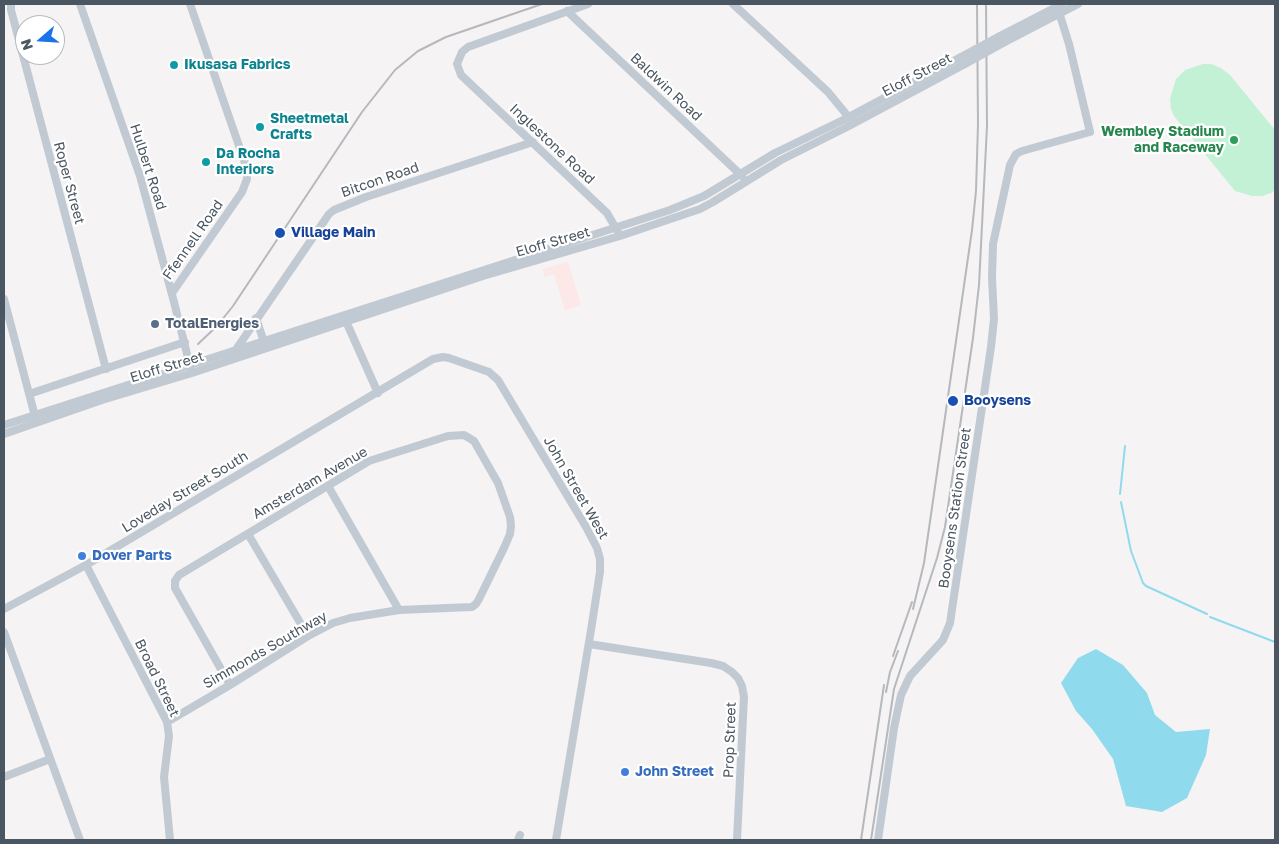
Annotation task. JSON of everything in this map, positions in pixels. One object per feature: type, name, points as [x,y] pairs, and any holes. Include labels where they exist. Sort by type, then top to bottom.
[{"type":"street","name":"Roper Street","points":[[11,4],[11,10],[106,369]]},
{"type":"street","name":"Hulbert Road","points":[[80,4],[140,176],[192,368]]},
{"type":"street","name":"Ffennell Road","points":[[172,293],[242,192],[248,179],[247,169],[190,4]]},
{"type":"street","points":[[567,11],[588,4]]},
{"type":"street","points":[[733,4],[815,79],[840,105],[848,122]]},
{"type":"street","name":"Eloff Street","points":[[4,434],[36,419],[469,278],[700,209],[848,122],[1059,8],[1078,4]]},
{"type":"street","name":"Booysens Station Street","points":[[878,840],[894,728],[901,695],[910,676],[943,640],[950,622],[991,347],[994,319],[993,244],[1010,165],[1016,154],[1022,151],[1090,132],[1059,8]]},
{"type":"street","name":"Inglestone Road","points":[[567,11],[468,47],[458,58],[457,64],[461,75],[607,213],[618,232]]},
{"type":"street","name":"Baldwin Road","points":[[567,11],[740,174],[749,180]]},
{"type":"street","name":"Eloff Street","points":[[618,232],[691,202],[775,153],[797,142],[848,122]]},
{"type":"street","name":"Bitcon Road","points":[[234,351],[329,214],[334,210],[366,197],[533,142]]},
{"type":"street","points":[[797,142],[802,150]]},
{"type":"street","points":[[4,298],[36,419]]},
{"type":"street","points":[[256,318],[265,344]]},
{"type":"street","points":[[345,319],[378,393]]},
{"type":"street","points":[[29,394],[184,342]]},
{"type":"street","name":"Eloff Street","points":[[192,368],[234,351],[265,344]]},
{"type":"street","name":"John Street West","points":[[378,393],[427,362],[443,357],[489,372],[498,380],[597,548],[600,559],[600,572],[556,840]]},
{"type":"street","name":"Loveday Street South","points":[[4,610],[86,565],[378,393]]},
{"type":"street","name":"Eloff Street","points":[[4,425],[36,419]]},
{"type":"street","name":"Amsterdam Avenue","points":[[230,685],[175,588],[177,578],[369,461],[448,436],[464,435],[474,441],[498,483],[508,510],[511,526],[510,534],[483,592],[478,602],[472,607]]},
{"type":"street","points":[[328,486],[399,610]]},
{"type":"street","points":[[248,534],[308,636]]},
{"type":"street","name":"Broad Street","points":[[86,565],[167,722],[169,736],[164,777],[170,840]]},
{"type":"street","name":"Simmonds Southway","points":[[167,722],[308,636],[341,620],[399,610],[472,607]]},
{"type":"street","points":[[4,632],[80,840]]},
{"type":"street","name":"Prop Street","points":[[589,644],[711,663],[723,666],[738,678],[744,697],[737,840]]},
{"type":"street","points":[[4,777],[50,759]]},
{"type":"shaded area","points":[[568,262],[581,305],[565,311],[554,274],[545,277],[543,269]]},
{"type":"green space","name":"Wembley Stadium and Raceway","points":[[1203,64],[1211,64],[1221,68],[1230,75],[1275,130],[1275,190],[1271,193],[1262,196],[1252,196],[1235,191],[1174,116],[1170,99],[1176,79],[1185,70]]},
{"type":"water","points":[[1096,649],[1123,665],[1147,693],[1155,715],[1176,732],[1210,729],[1206,755],[1187,798],[1162,812],[1126,806],[1113,759],[1092,729],[1076,711],[1061,683],[1078,658]]},
{"type":"waterway","points":[[1120,494],[1125,446]]},
{"type":"waterway","points":[[1121,502],[1131,551],[1143,583],[1207,614]]},
{"type":"waterway","points":[[1210,617],[1275,642]]},
{"type":"railway","points":[[198,344],[217,326],[233,306],[362,112],[395,70],[418,51],[446,37],[542,4]]},
{"type":"railway","points":[[913,609],[924,563],[972,230],[976,191],[978,124],[977,4]]},
{"type":"railway","points":[[871,840],[894,689],[937,558],[945,527],[973,338],[979,285],[987,126],[986,4]]},
{"type":"railway","points":[[893,656],[912,602]]},
{"type":"railway","points":[[886,692],[890,672],[898,651]]},
{"type":"railway","points":[[861,840],[884,685]]},
{"type":"place","name":"Ikusasa Fabrics","points":[[174,65]]},
{"type":"place","name":"Sheetmetal Crafts","points":[[260,127]]},
{"type":"place","name":"Wembley Stadium and Raceway","points":[[1234,140]]},
{"type":"place","name":"Da Rocha Interiors","points":[[206,162]]},
{"type":"place","name":"Village Main","points":[[280,233]]},
{"type":"place","name":"TotalEnergies","points":[[155,324]]},
{"type":"place","name":"Booysens","points":[[953,401]]},
{"type":"place","name":"Dover Parts","points":[[82,556]]},
{"type":"place","name":"John Street","points":[[625,772]]}]
